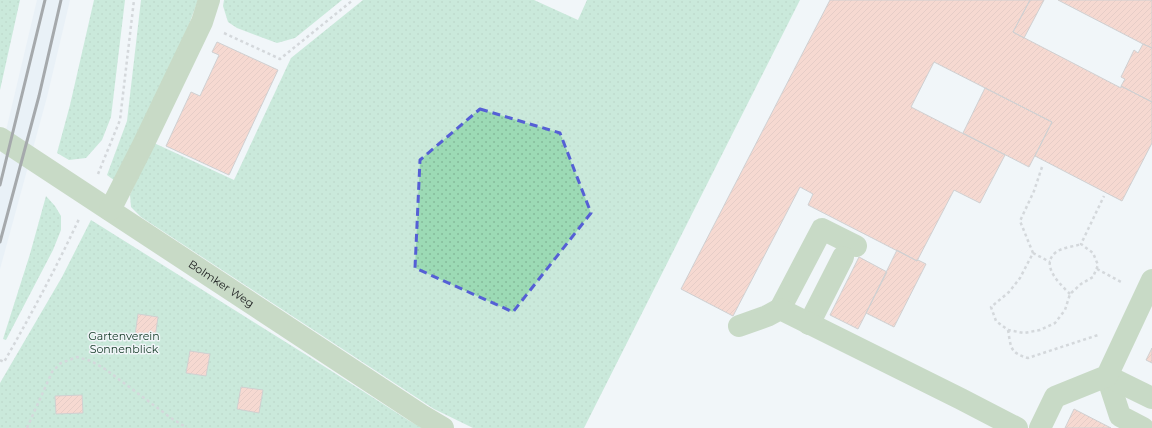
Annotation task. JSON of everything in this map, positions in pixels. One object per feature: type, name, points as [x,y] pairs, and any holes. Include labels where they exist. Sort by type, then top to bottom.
[{"type":"street","points":[[110,210],[202,22],[209,0]]},
{"type":"street","name":"Bolmker Weg","points":[[0,138],[443,428]]},
{"type":"street","points":[[739,326],[768,316],[780,310],[822,229],[850,252],[809,324]]},
{"type":"street","points":[[1040,428],[1055,397],[1106,376],[1152,280]]},
{"type":"street","points":[[780,310],[1017,428]]},
{"type":"street","points":[[1106,376],[1152,398]]},
{"type":"street","points":[[1106,376],[1120,416],[1143,428]]},
{"type":"path","points":[[0,360],[4,362],[61,258],[89,197],[120,120],[134,0]]},
{"type":"path","points":[[202,22],[280,59],[353,0]]},
{"type":"path","points":[[1042,167],[1034,191],[1020,221],[1033,253],[1050,262]]},
{"type":"path","points":[[1081,244],[1104,196]]},
{"type":"path","points":[[1033,253],[1020,278],[1009,292],[991,307],[996,321],[1008,330],[1024,333],[1040,330],[1055,323],[1065,310],[1070,294],[1093,276],[1097,269],[1098,265],[1093,253],[1081,244]]},
{"type":"path","points":[[1070,294],[1051,272],[1050,262],[1054,253],[1065,248],[1081,244]]},
{"type":"path","points":[[1097,269],[1128,286]]},
{"type":"path","points":[[1008,330],[1012,350],[1018,356],[1028,358],[1103,333],[1119,350]]},
{"type":"path","points":[[27,428],[52,372],[61,363],[77,357],[91,361],[105,369],[171,418],[187,428]]},
{"type":"highlighted area","points":[[480,109],[560,133],[591,213],[513,312],[415,268],[420,160]]},
{"type":"shaded area","points":[[37,0],[70,0],[47,97],[0,269],[0,156]]},
{"type":"green space","points":[[0,0],[20,0],[0,90]]},
{"type":"green space","points":[[94,0],[125,0],[111,117],[102,140],[86,158],[69,160],[57,153],[70,105]]},
{"type":"green space","points":[[141,0],[198,0],[187,30],[115,181],[107,175],[127,121]]},
{"type":"green space","points":[[224,0],[342,0],[295,38],[277,43],[237,28],[228,22],[223,6]]},
{"type":"green space","points":[[363,0],[534,0],[578,20],[587,0],[800,0],[584,428],[473,428],[434,409],[141,217],[131,207],[130,195],[154,143],[234,180],[291,58]]},
{"type":"green space","points":[[46,196],[61,216],[61,230],[53,250],[6,340],[3,339],[30,254]]},
{"type":"green space","name":"Gartenverein Sonnenblick","points":[[91,220],[422,428],[0,428],[0,383],[62,277]]},
{"type":"building","points":[[830,0],[1030,0],[1013,32],[1121,88],[1121,86],[1152,102],[1152,143],[1122,201],[1035,156],[1052,122],[934,62],[911,107],[1005,155],[980,203],[954,190],[917,261],[808,205],[813,194],[800,187],[733,316],[681,289]]},
{"type":"building","points":[[1030,0],[1044,0],[1024,38],[1013,32]]},
{"type":"building","points":[[1058,0],[1152,0],[1152,48],[1143,44]]},
{"type":"building","points":[[217,42],[278,70],[229,175],[166,146],[191,92],[200,96],[219,55],[212,52]]},
{"type":"building","points":[[1143,44],[1152,48],[1152,102],[1121,86],[1125,79],[1121,77],[1134,50],[1138,53]]},
{"type":"building","points":[[985,88],[1052,122],[1029,167],[963,133]]},
{"type":"building","points":[[897,250],[917,261],[918,260],[926,264],[894,327],[866,313]]},
{"type":"building","points":[[859,257],[887,272],[858,329],[830,315]]},
{"type":"building","points":[[138,314],[158,317],[155,338],[135,335]]},
{"type":"building","points":[[1152,348],[1152,363],[1146,360]]},
{"type":"building","points":[[190,351],[210,354],[206,376],[186,373]]},
{"type":"building","points":[[241,387],[263,390],[259,413],[237,409]]},
{"type":"building","points":[[82,395],[83,413],[56,414],[55,396]]},
{"type":"building","points":[[1074,409],[1111,428],[1065,428]]},
{"type":"railway","points":[[0,185],[45,0]]},
{"type":"railway","points":[[0,242],[39,96],[61,0]]}]
